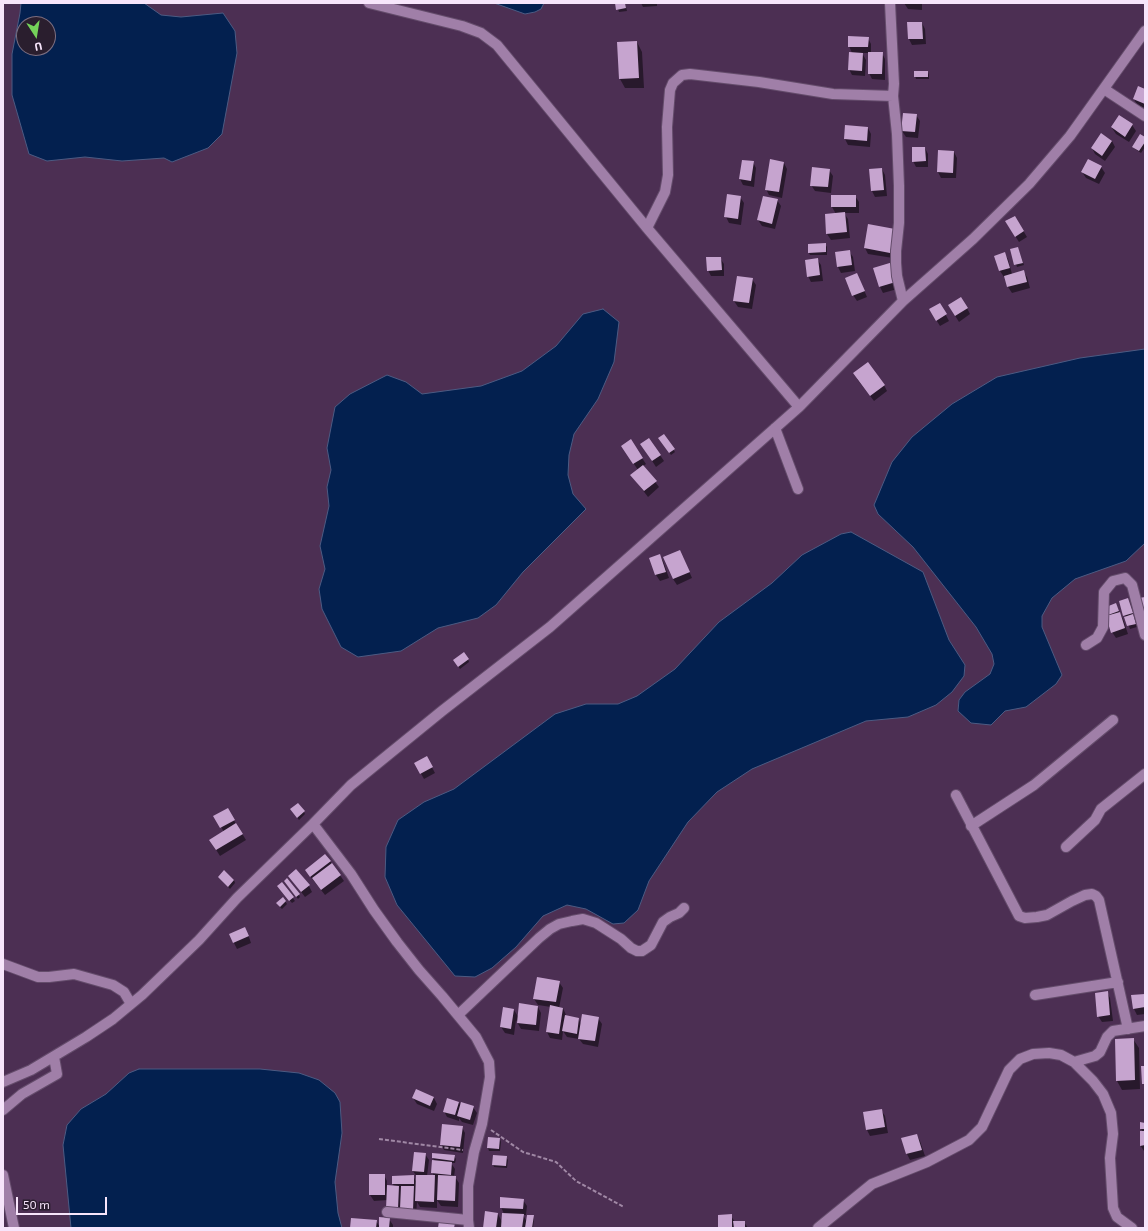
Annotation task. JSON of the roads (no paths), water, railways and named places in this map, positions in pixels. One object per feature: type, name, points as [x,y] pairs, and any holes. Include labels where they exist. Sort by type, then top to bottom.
[{"type":"street","points":[[369,3],[462,26],[481,33],[497,45],[647,228],[799,407]]},
{"type":"street","points":[[890,3],[894,68],[893,96],[897,134],[899,186],[899,223],[896,263],[897,276],[903,301]]},
{"type":"street","points":[[3,1082],[31,1070],[54,1057],[113,1019],[131,1004],[172,968],[237,898],[351,785],[442,711],[550,627],[799,407],[903,301],[973,239],[1029,184],[1070,136],[1145,31]]},
{"type":"street","points":[[647,228],[665,192],[668,175],[670,90],[673,83],[682,75],[690,74],[759,82],[833,94],[893,96]]},
{"type":"street","points":[[1104,89],[1145,116]]},
{"type":"street","points":[[775,428],[798,489]]},
{"type":"street","points":[[1086,645],[1096,638],[1103,627],[1104,592],[1113,581],[1125,578],[1132,585],[1145,635]]},
{"type":"street","points":[[972,826],[1034,785],[1113,720]]},
{"type":"street","points":[[1066,847],[1095,820],[1101,809],[1145,774]]},
{"type":"street","points":[[956,795],[1019,916],[1025,918],[1047,915],[1085,895],[1092,894],[1100,900],[1128,1029]]},
{"type":"street","points":[[313,824],[351,874],[397,942],[476,1037],[489,1062],[490,1077],[482,1124],[474,1152],[468,1186],[469,1224],[386,1212]]},
{"type":"street","points":[[458,1015],[539,938],[559,924],[572,920],[583,919],[596,923],[637,951],[651,945],[663,922],[679,913],[684,908]]},
{"type":"street","points":[[3,964],[38,977],[49,978],[74,974],[113,985],[124,992],[131,1004]]},
{"type":"street","points":[[1034,995],[1118,982]]},
{"type":"street","points":[[1074,1062],[1095,1056],[1100,1052],[1107,1037],[1112,1031],[1145,1026]]},
{"type":"street","points":[[818,1228],[872,1184],[927,1162],[973,1137],[982,1127],[1009,1070],[1020,1059],[1033,1054],[1049,1053],[1061,1055],[1074,1062],[1103,1094],[1110,1113],[1113,1134],[1110,1158],[1113,1208],[1117,1216],[1132,1228]]},
{"type":"street","points":[[3,1110],[22,1094],[57,1074],[54,1057]]},
{"type":"street","points":[[3,1175],[14,1228]]},
{"type":"water","points":[[21,3],[144,3],[161,15],[181,17],[223,13],[235,31],[237,53],[222,134],[208,148],[172,162],[164,158],[122,161],[85,157],[47,161],[29,154],[12,95],[12,54],[16,34],[16,56],[56,56],[56,16],[19,16]]},
{"type":"water","points":[[494,3],[544,3],[541,9],[525,14]]},
{"type":"water","points":[[603,309],[619,322],[614,362],[598,399],[574,434],[569,455],[568,475],[573,494],[586,509],[523,572],[496,605],[478,618],[438,628],[401,651],[358,657],[341,647],[322,609],[319,589],[325,569],[320,546],[329,506],[327,487],[331,470],[327,448],[335,407],[350,394],[387,375],[406,382],[422,394],[481,386],[522,371],[556,346],[583,314]]},
{"type":"water","points":[[1145,349],[1145,543],[1126,561],[1075,579],[1052,598],[1042,616],[1042,627],[1062,675],[1056,684],[1026,707],[1005,711],[991,725],[971,723],[958,711],[959,700],[965,692],[990,674],[994,664],[992,654],[976,627],[913,547],[878,514],[874,505],[892,462],[912,437],[952,404],[997,377],[1080,358]]},
{"type":"water","points":[[851,532],[923,572],[949,640],[965,665],[964,676],[952,692],[936,705],[908,717],[866,721],[752,769],[717,792],[688,822],[649,881],[638,910],[624,923],[613,924],[586,909],[567,905],[543,916],[516,947],[492,968],[475,977],[455,976],[397,905],[385,877],[386,847],[398,820],[424,802],[454,789],[555,714],[586,704],[618,704],[637,696],[675,669],[719,622],[772,583],[802,555],[841,534]]},
{"type":"water","points":[[139,1069],[260,1069],[299,1073],[319,1080],[335,1093],[340,1102],[342,1133],[335,1182],[338,1213],[342,1228],[71,1228],[63,1145],[67,1125],[81,1109],[106,1094],[129,1073]]}]
